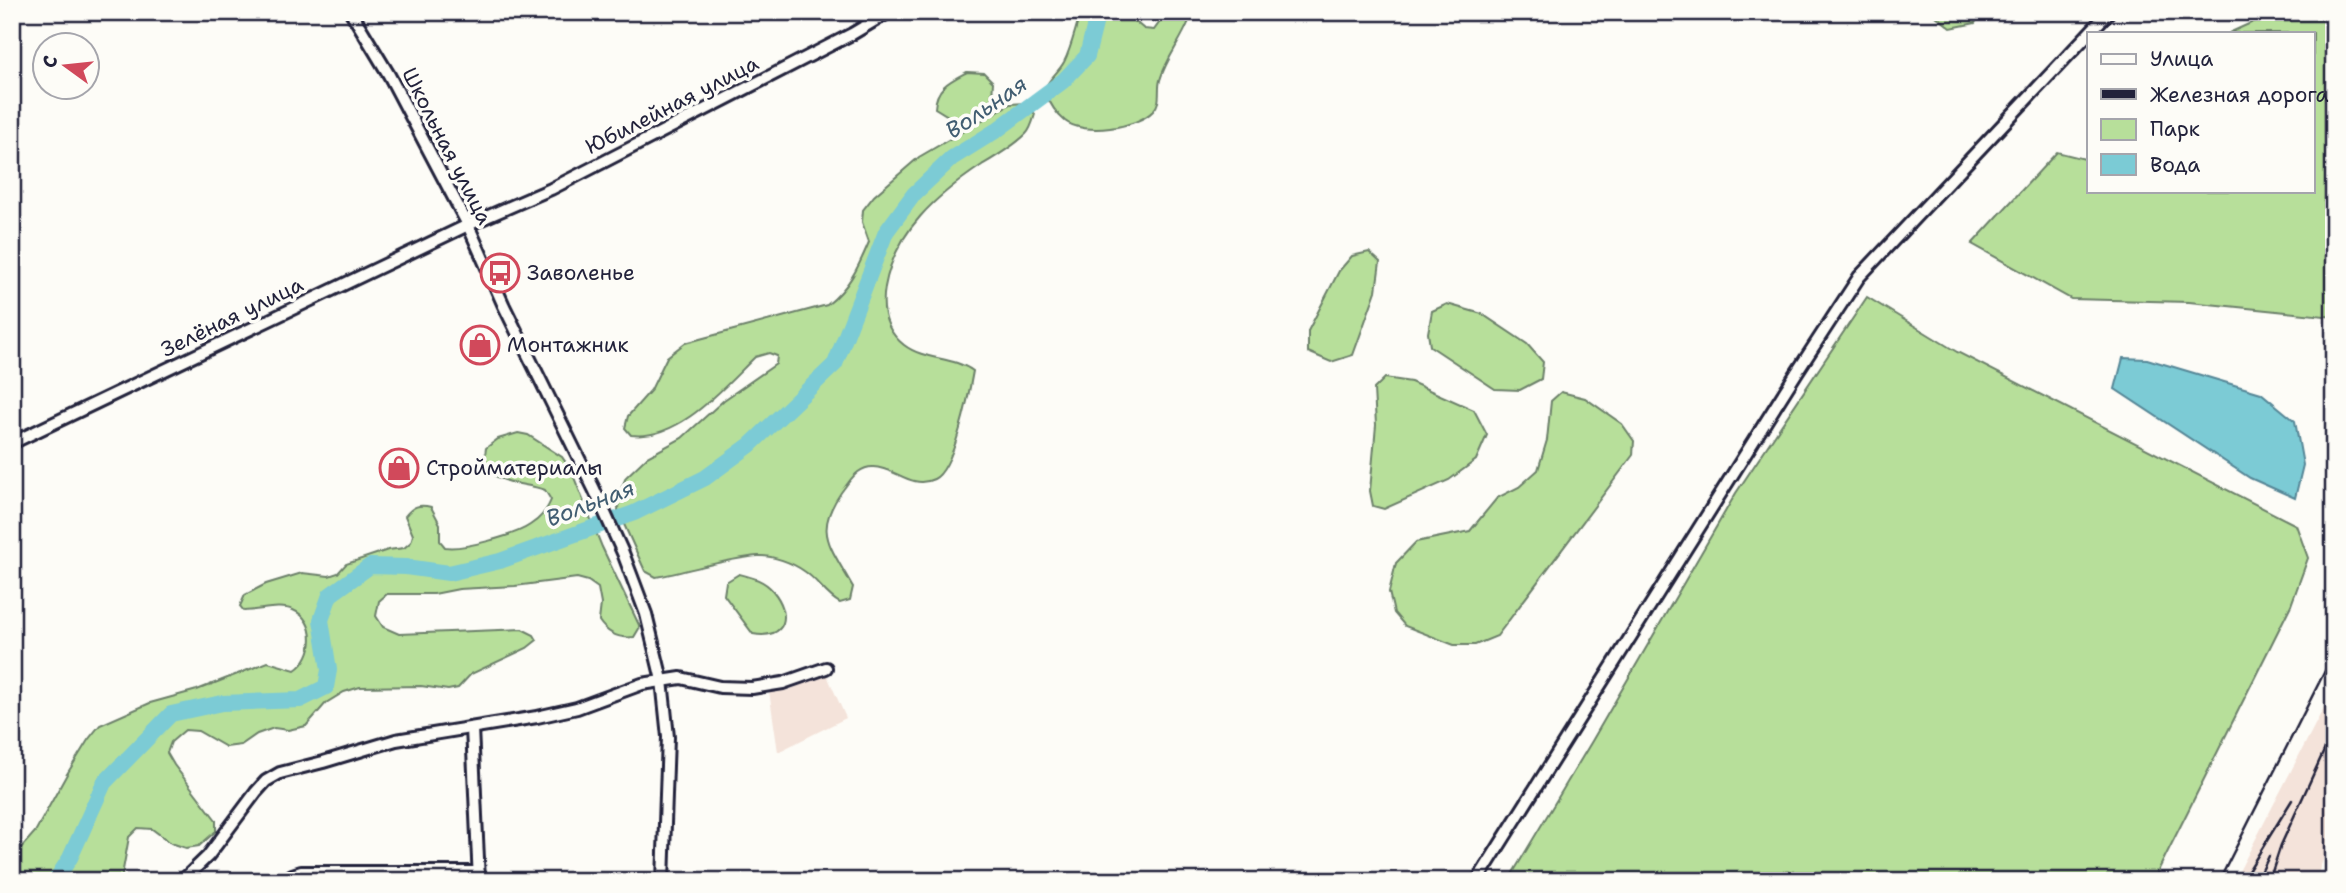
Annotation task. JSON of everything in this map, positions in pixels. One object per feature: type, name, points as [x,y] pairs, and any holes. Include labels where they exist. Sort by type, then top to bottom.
[{"type":"street","name":"Школьная улица","points":[[351,12],[389,75],[468,225],[504,306],[624,553],[646,614],[662,680]]},
{"type":"street","name":"Юбилейная улица","points":[[468,225],[551,189],[852,34],[889,12]]},
{"type":"street","points":[[2090,32],[2109,12]]},
{"type":"street","points":[[1477,881],[1859,277],[2087,35]]},
{"type":"street","name":"Зелёная улица","points":[[12,443],[468,225]]},
{"type":"street","points":[[182,881],[208,856],[256,792],[279,773],[396,740],[577,708],[623,690],[662,680],[681,678],[720,687],[752,688],[783,683],[826,668]]},
{"type":"street","points":[[662,680],[668,737],[663,881]]},
{"type":"street","points":[[289,881],[292,875],[301,873],[479,876],[472,728]]},
{"type":"shaded area","points":[[826,673],[846,718],[778,752],[769,691],[789,690]]},
{"type":"shaded area","points":[[2334,688],[2334,831],[2315,881],[2234,881]]},
{"type":"green space","points":[[1081,12],[1124,12],[1144,29],[1154,30],[1167,12],[1186,13],[1189,21],[1163,72],[1157,104],[1145,117],[1123,126],[1085,128],[1065,121],[1053,107],[1044,90],[1064,62]]},
{"type":"green space","points":[[1931,12],[1981,12],[1975,23],[1951,28]]},
{"type":"green space","points":[[2275,12],[2334,12],[2334,317],[2189,302],[2071,299],[1972,244],[2057,152],[2087,160],[2087,192],[2314,192],[2314,32],[2231,32]]},
{"type":"green space","points":[[967,72],[984,73],[993,82],[992,98],[980,112],[964,120],[953,119],[935,108],[936,101],[945,86]]},
{"type":"green space","points":[[1025,103],[1035,114],[1028,132],[934,202],[908,232],[890,267],[884,304],[892,333],[912,350],[957,363],[973,371],[954,447],[941,473],[934,479],[918,482],[889,470],[869,467],[855,474],[837,499],[830,513],[827,536],[853,587],[850,600],[840,603],[804,571],[788,562],[770,557],[732,560],[656,577],[645,571],[618,511],[619,494],[626,477],[647,457],[682,438],[724,400],[776,364],[777,356],[769,353],[755,357],[714,397],[683,421],[649,435],[631,435],[625,428],[628,416],[651,390],[667,357],[685,343],[827,305],[857,269],[869,242],[862,222],[863,210],[874,196],[919,157],[1010,104]]},
{"type":"green space","points":[[1369,252],[1380,262],[1376,291],[1353,355],[1331,362],[1308,352],[1308,331],[1339,271],[1352,256]]},
{"type":"green space","points":[[1867,297],[1957,352],[2296,525],[2308,558],[2291,605],[2153,881],[1508,881],[1736,493]]},
{"type":"green space","points":[[1447,304],[1482,314],[1527,344],[1543,362],[1541,379],[1520,390],[1495,389],[1430,346],[1428,333],[1432,311]]},
{"type":"green space","points":[[1385,378],[1411,382],[1474,410],[1487,435],[1476,460],[1449,480],[1384,509],[1373,506],[1370,491],[1376,425],[1374,389]]},
{"type":"green space","points":[[1561,392],[1585,398],[1622,424],[1634,441],[1633,455],[1497,636],[1475,645],[1454,645],[1405,626],[1394,613],[1389,592],[1396,563],[1416,542],[1470,531],[1497,498],[1519,487],[1538,470],[1547,440],[1551,401]]},
{"type":"green space","points":[[518,433],[528,435],[562,457],[571,470],[602,547],[640,627],[634,637],[618,636],[602,625],[599,621],[601,604],[598,588],[577,578],[515,586],[459,589],[434,594],[387,594],[379,601],[376,616],[383,627],[399,634],[522,629],[534,635],[537,640],[527,648],[471,674],[458,688],[448,690],[421,686],[360,687],[344,692],[326,703],[306,726],[288,730],[274,728],[257,734],[241,745],[226,747],[198,731],[185,730],[171,742],[167,753],[216,820],[216,831],[199,846],[186,848],[171,843],[152,829],[138,828],[129,837],[121,881],[12,881],[12,858],[35,832],[67,774],[100,725],[150,703],[197,690],[268,662],[295,670],[302,664],[310,648],[311,638],[310,630],[301,615],[287,608],[244,611],[240,606],[245,595],[266,584],[302,573],[329,576],[338,573],[346,564],[388,550],[404,548],[411,542],[413,535],[405,516],[416,507],[431,507],[440,524],[440,541],[445,547],[476,544],[501,537],[523,529],[537,520],[551,500],[545,490],[495,476],[486,460],[486,448],[498,439]]},
{"type":"green space","points":[[739,574],[769,587],[779,600],[783,608],[783,623],[773,633],[753,634],[724,595],[726,582]]},
{"type":"water","points":[[2123,358],[2147,359],[2261,393],[2295,421],[2303,465],[2295,498],[2250,478],[2115,389]]},
{"type":"waterway","name":"Вольная","points":[[55,881],[70,858],[104,783],[171,714],[222,703],[300,700],[326,687],[329,670],[321,620],[330,595],[370,566],[406,567],[449,573],[500,561],[634,513],[705,478],[750,445],[835,364],[886,232],[914,194],[952,158],[997,130],[1063,81],[1087,56],[1098,12]]},
{"type":"railway","points":[[2219,881],[2334,653]]},
{"type":"railway","points":[[2269,881],[2281,845],[2334,729]]},
{"type":"railway","points":[[2242,881],[2292,800]]},
{"type":"railway","points":[[2257,881],[2269,856]]},
{"type":"place","name":"Заволенье","points":[[500,273]]},
{"type":"place","name":"Монтажник","points":[[480,345]]},
{"type":"place","name":"Стройматериалы","points":[[399,468]]}]
